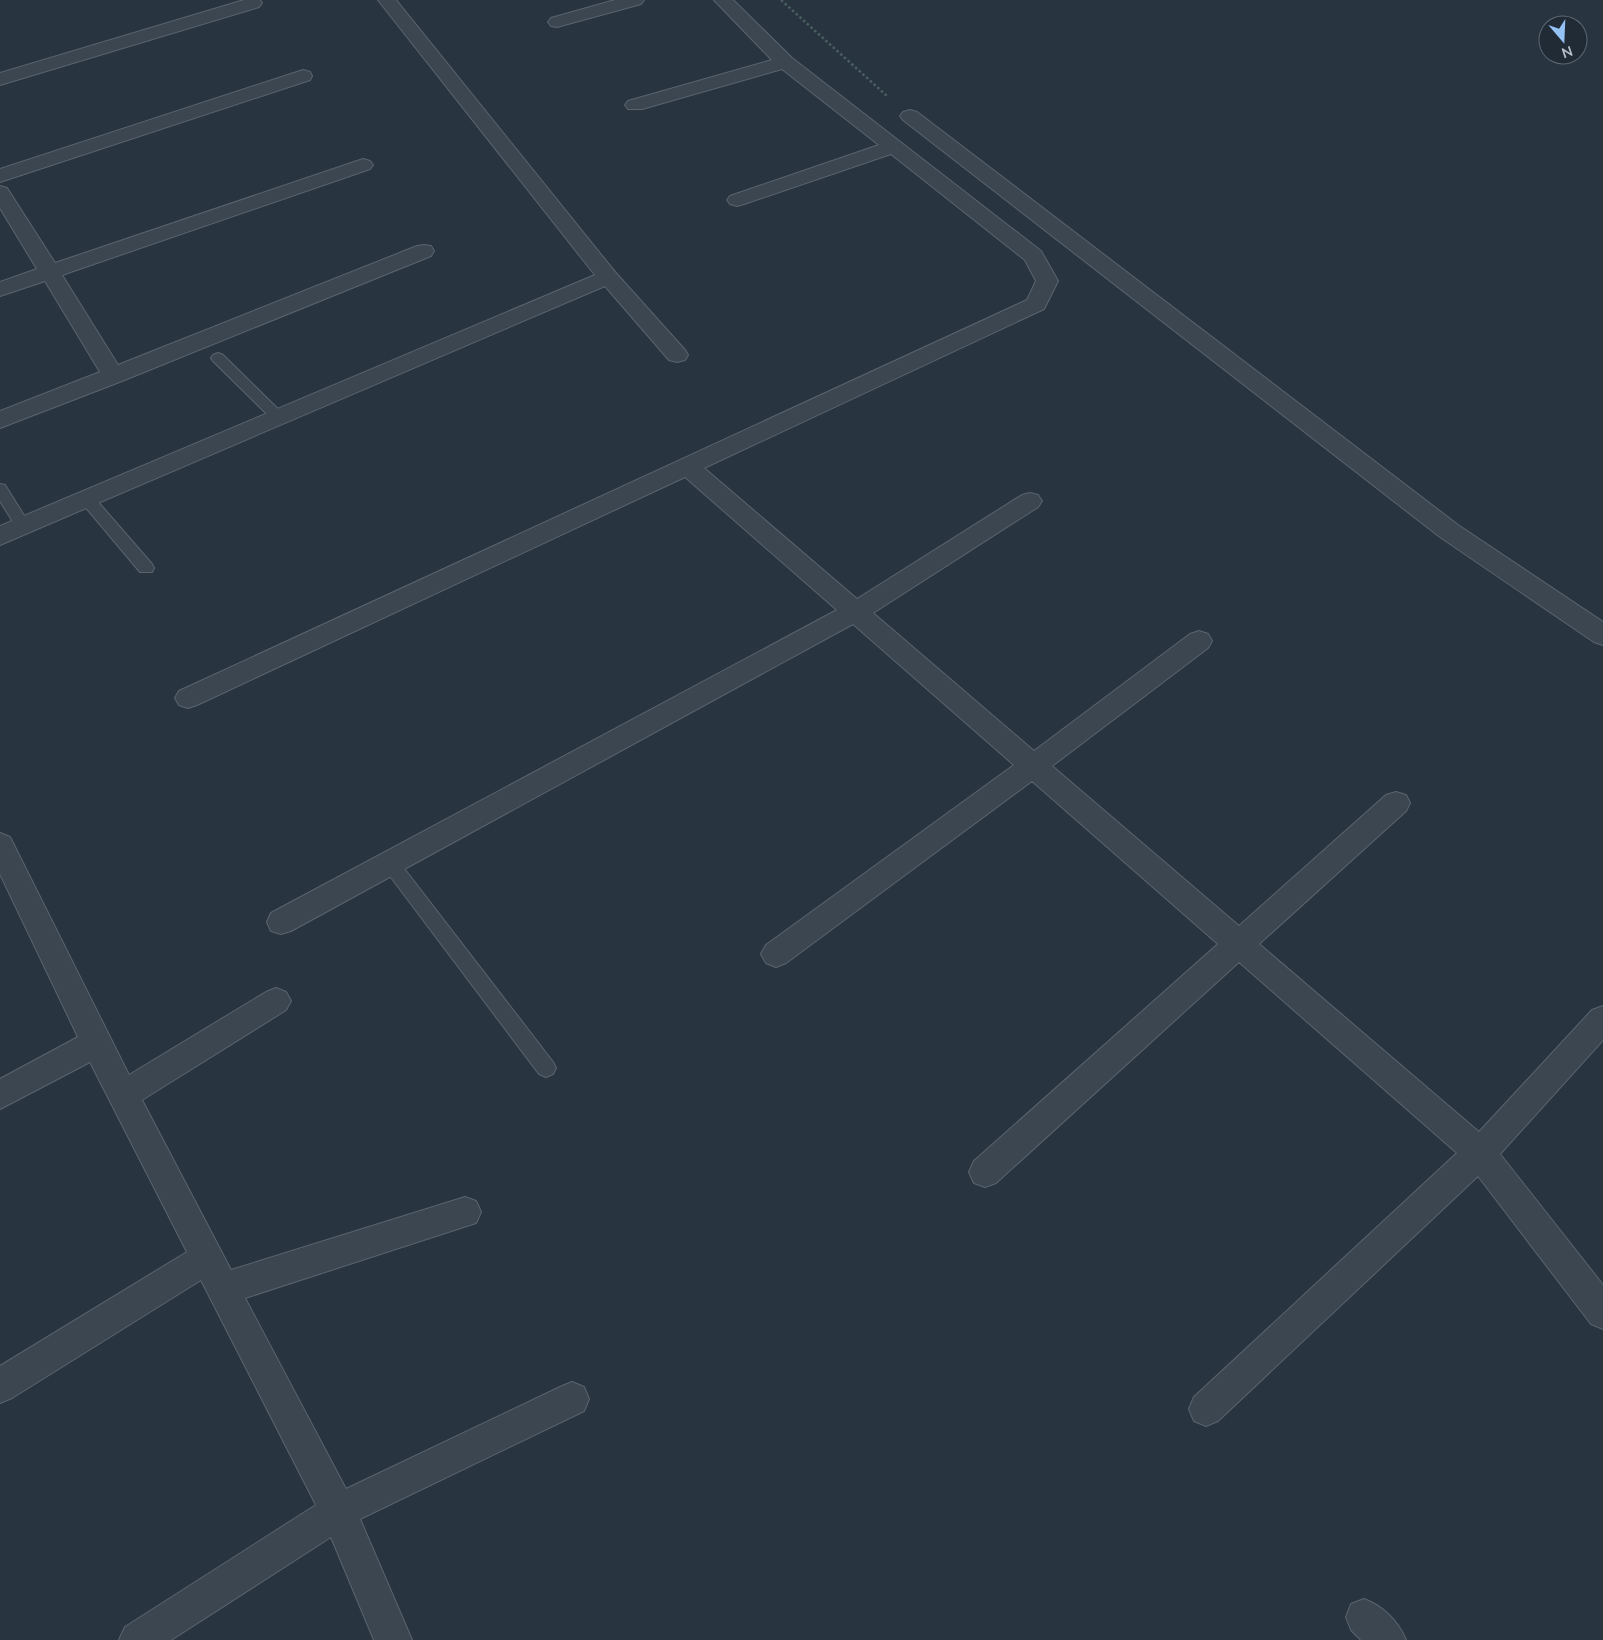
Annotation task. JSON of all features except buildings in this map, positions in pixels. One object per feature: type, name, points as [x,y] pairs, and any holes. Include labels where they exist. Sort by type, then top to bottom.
[{"type":"street","points":[[387,0],[608,277],[676,354]]},
{"type":"street","points":[[557,22],[635,0]]},
{"type":"street","points":[[188,698],[1036,304],[1046,281],[1034,256],[785,62],[723,0]]},
{"type":"street","points":[[0,79],[253,3]]},
{"type":"street","points":[[635,105],[785,62]]},
{"type":"street","points":[[0,176],[303,76]]},
{"type":"street","points":[[910,116],[1449,531],[1603,635]]},
{"type":"street","points":[[737,200],[893,147]]},
{"type":"street","points":[[0,289],[363,165]]},
{"type":"street","points":[[0,192],[114,376]]},
{"type":"street","points":[[0,420],[424,251]]},
{"type":"street","points":[[0,536],[608,277]]},
{"type":"street","points":[[688,467],[1480,1152],[1603,1312]]},
{"type":"street","points":[[282,922],[855,612],[1030,501]]},
{"type":"street","points":[[776,954],[1033,766],[1199,641]]},
{"type":"street","points":[[985,1172],[1396,803]]},
{"type":"street","points":[[0,844],[122,1096],[338,1511],[393,1640]]},
{"type":"street","points":[[122,1096],[276,1001]]},
{"type":"street","points":[[1206,1409],[1480,1152],[1603,1020]]},
{"type":"street","points":[[0,1095],[96,1043]]},
{"type":"street","points":[[222,1289],[464,1212]]},
{"type":"street","points":[[0,1386],[207,1258]]},
{"type":"street","points":[[138,1640],[338,1511],[572,1399]]},
{"type":"lane","points":[[218,358],[278,417]]},
{"type":"lane","points":[[0,489],[23,526]]},
{"type":"lane","points":[[87,499],[146,568]]},
{"type":"lane","points":[[390,863],[546,1068]]},
{"type":"path","points":[[781,0],[910,116]]}]
